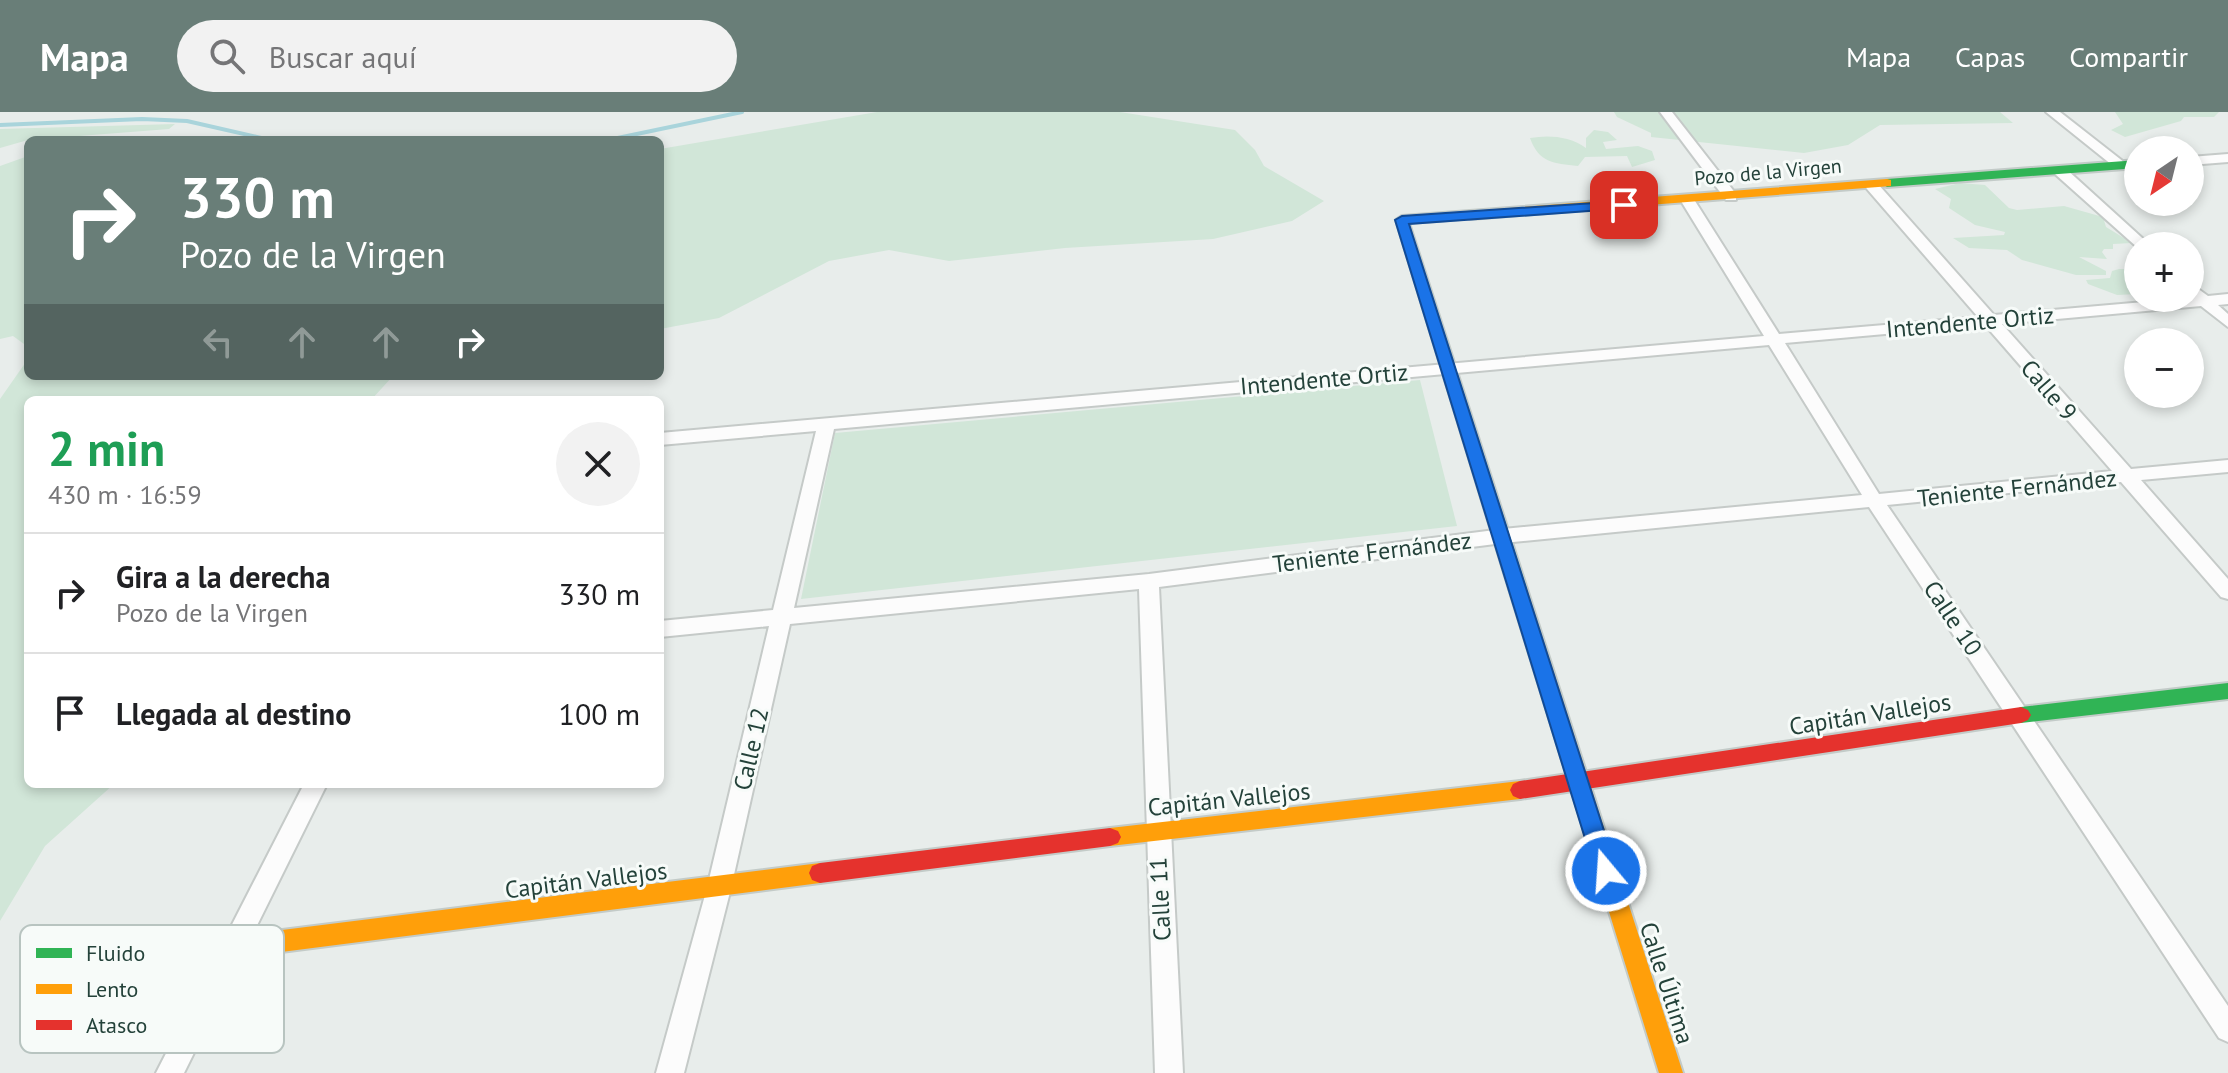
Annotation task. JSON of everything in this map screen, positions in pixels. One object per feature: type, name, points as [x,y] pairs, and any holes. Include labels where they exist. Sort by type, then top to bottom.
[{"type":"street","points":[[1666,112],[1731,197]]},
{"type":"street","points":[[2052,112],[2124,161]]},
{"type":"street","points":[[2204,160],[2228,158]]},
{"type":"street","name":"Pozo de la Virgen","points":[[1402,220],[1688,201],[2124,166]]},
{"type":"street","points":[[2060,171],[2128,232]]},
{"type":"street","name":"Calle 9","points":[[1872,186],[2228,592]]},
{"type":"street","name":"Calle 10","points":[[1688,201],[1875,502],[2228,1029]]},
{"type":"street","name":"Calle Última","points":[[1402,220],[1671,1073]]},
{"type":"street","name":"Intendente Ortiz","points":[[664,439],[2228,299]]},
{"type":"street","points":[[2205,301],[2228,322]]},
{"type":"street","name":"Calle 12","points":[[670,1073],[719,888],[826,424]]},
{"type":"street","name":"Teniente Fernández","points":[[664,629],[1149,581],[1503,536],[2228,466]]},
{"type":"street","name":"Calle 11","points":[[1149,581],[1156,831],[1169,1073]]},
{"type":"street","name":"Capitán Vallejos","points":[[284,941],[1156,831],[1578,784],[2018,715],[2228,691]]},
{"type":"street","points":[[245,925],[314,788]]},
{"type":"street","points":[[170,1073],[180,1053]]},
{"type":"green space","points":[[877,112],[1120,112],[1235,130],[1255,150],[1264,166],[1324,201],[1292,221],[1213,239],[1065,248],[949,261],[889,250],[829,261],[719,318],[664,328],[664,148]]},
{"type":"green space","points":[[1614,112],[2000,112],[2013,123],[1880,125],[1848,145],[1804,153],[1651,137],[1651,133],[1617,117]]},
{"type":"green space","points":[[2115,112],[2219,112],[2214,117],[2184,117],[2181,121],[2128,136],[2111,130],[2123,124]]},
{"type":"green space","points":[[175,124],[169,129],[79,136],[24,136],[24,141],[0,148],[0,129]]},
{"type":"green space","points":[[1594,130],[1608,132],[1617,140],[1603,142],[1606,149],[1638,146],[1652,151],[1655,160],[1632,167],[1627,156],[1585,157],[1578,166],[1561,164],[1543,157],[1530,138],[1559,137],[1586,148],[1586,138]]},
{"type":"green space","points":[[24,157],[24,344],[13,336],[0,339],[0,166]]},
{"type":"green space","points":[[1960,183],[1985,185],[2009,208],[2064,206],[2103,217],[2106,227],[2124,238],[2124,243],[2113,244],[2113,249],[2104,249],[2102,252],[2107,259],[2079,257],[2106,271],[2106,275],[2076,275],[2022,260],[2007,250],[1969,248],[1953,238],[2004,235],[2005,232],[1975,225],[1949,208],[1951,199],[1935,189]]},
{"type":"green space","points":[[2124,269],[2124,295],[2088,284],[2086,280],[2110,278],[2112,271]]},
{"type":"green space","points":[[24,365],[24,380],[389,380],[375,396],[24,396],[24,788],[110,788],[45,846],[0,921],[0,399]]},
{"type":"green space","points":[[1420,380],[1457,526],[801,599],[835,433]]},
{"type":"waterway","points":[[627,136],[742,112]]},
{"type":"waterway","points":[[0,125],[142,119],[187,121],[253,136]]},
{"type":"traffic: fast","points":[[1887,183],[2124,165]]},
{"type":"traffic: fast","points":[[1470,215],[1402,220],[1518,589]]},
{"type":"traffic: fast","points":[[2021,715],[2228,691]]},
{"type":"traffic: slow","points":[[1470,215],[1887,183]]},
{"type":"traffic: slow","points":[[1518,589],[1671,1073]]},
{"type":"traffic: slow","points":[[1110,837],[1520,790]]},
{"type":"traffic: slow","points":[[284,941],[820,873]]},
{"type":"traffic: jam","points":[[1520,790],[2021,715]]},
{"type":"traffic: jam","points":[[820,873],[1110,837]]},
{"type":"route","points":[[1606,871],[1402,220],[1624,205]]}]
